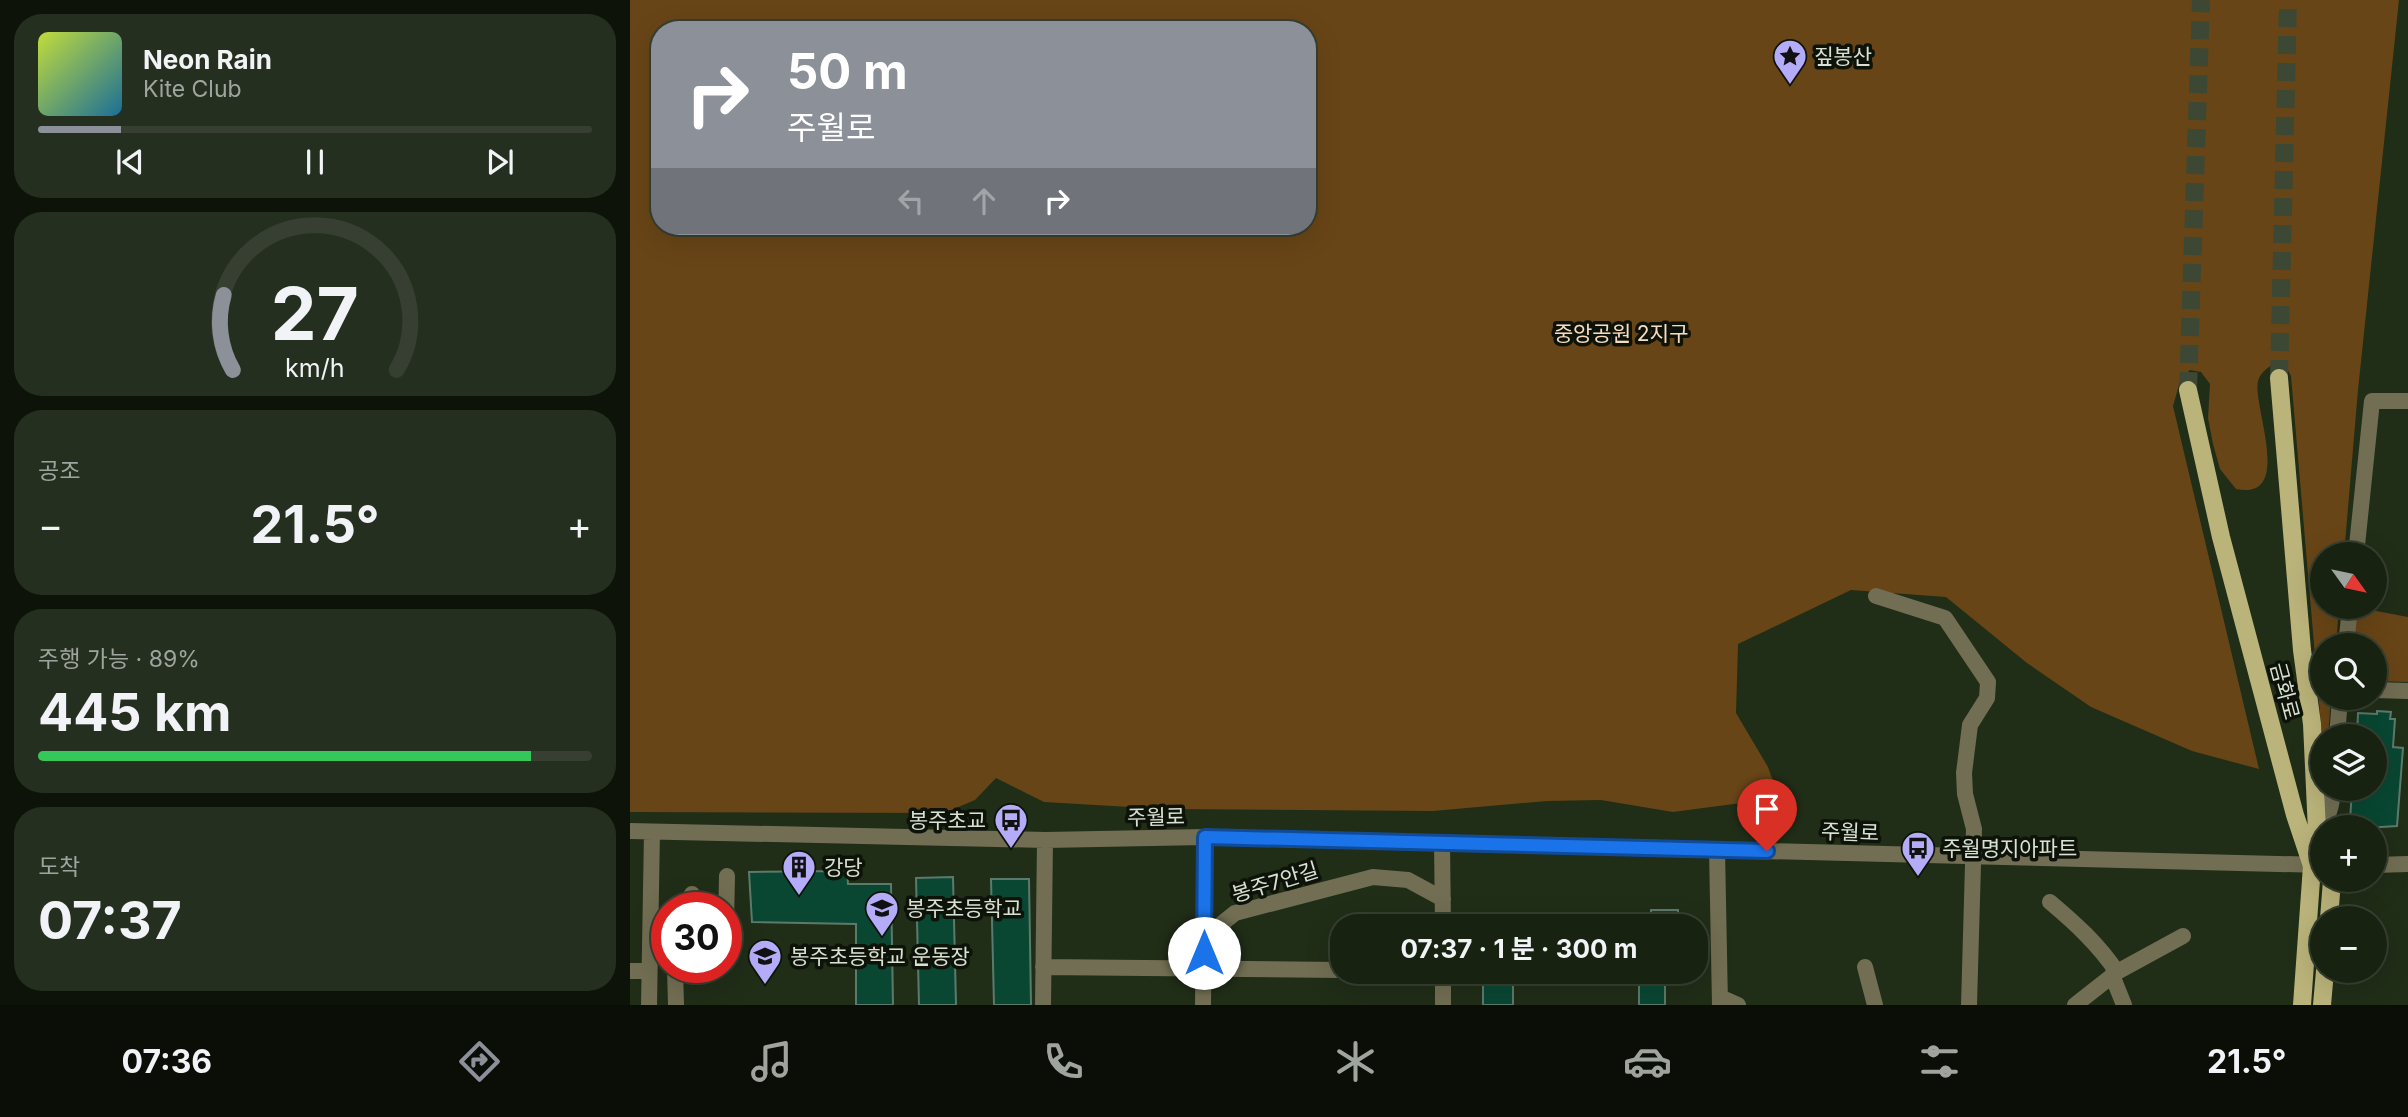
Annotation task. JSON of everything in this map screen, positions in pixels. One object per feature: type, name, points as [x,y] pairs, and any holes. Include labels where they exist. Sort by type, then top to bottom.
[{"type":"main road","name":"금화로","points":[[2279,378],[2318,815]]},
{"type":"main road","name":"금화로","points":[[2188,390],[2221,537],[2295,815],[2310,849]]},
{"type":"main road","name":"금화로","points":[[2302,1005],[2314,892]]},
{"type":"main road","points":[[2322,1005],[2324,983]]},
{"type":"street","points":[[2357,542],[2372,401],[2408,401]]},
{"type":"street","points":[[1876,596],[1945,618],[1988,682],[1987,698],[1970,725],[1964,773],[1965,794],[1974,830],[1969,1005]]},
{"type":"street","points":[[2387,690],[2408,691]]},
{"type":"street","name":"주월로","points":[[630,831],[1045,841],[1205,837],[2310,865]]},
{"type":"street","points":[[649,1005],[652,832]]},
{"type":"street","points":[[1203,1005],[1205,837]]},
{"type":"street","points":[[1042,1005],[1045,841]]},
{"type":"street","points":[[1442,843],[1443,914]]},
{"type":"street","points":[[1717,849],[1720,1001],[1738,1005]]},
{"type":"street","points":[[2387,864],[2408,864]]},
{"type":"street","points":[[727,876],[727,892]]},
{"type":"street","name":"봉주7안길","points":[[1204,938],[1235,913],[1373,877],[1408,880],[1443,899]]},
{"type":"street","points":[[2050,902],[2102,949],[2115,973],[2124,1005]]},
{"type":"street","points":[[2075,1005],[2115,973],[2183,936]]},
{"type":"street","points":[[1043,967],[1330,970]]},
{"type":"street","points":[[1865,967],[1875,1005]]},
{"type":"street","points":[[630,971],[649,971]]},
{"type":"street","points":[[676,983],[676,1005]]},
{"type":"street","points":[[1443,984],[1443,1005]]},
{"type":"green space","name":"중앙공원 2지구","points":[[630,0],[2399,0],[2358,390],[2345,542],[2310,542],[2310,597],[2291,376],[2286,366],[2277,362],[2263,372],[2258,381],[2267,466],[2263,481],[2254,489],[2236,489],[2220,469],[2208,418],[2210,384],[2201,372],[2190,370],[2181,378],[2173,406],[2259,769],[2192,751],[2091,707],[2027,663],[1946,597],[1851,590],[1738,644],[1736,713],[1768,767],[1779,798],[1673,812],[1601,800],[1547,801],[1433,811],[1164,809],[1044,802],[996,778],[975,800],[944,813],[630,812]]},
{"type":"green space","points":[[2387,613],[2408,617],[2408,682],[2387,681],[2387,633],[2354,633],[2354,620],[2387,620]]},
{"type":"green space","name":"중앙공원 2지구","points":[[2312,620],[2338,620],[2337,633],[2313,633]]},
{"type":"green space","name":"중앙공원 2지구","points":[[2320,710],[2330,710],[2329,724],[2321,724]]},
{"type":"building","points":[[2377,711],[2391,712],[2390,719],[2395,719],[2393,747],[2403,748],[2397,826],[2387,827],[2387,815],[2350,815],[2351,801],[2387,801],[2387,724],[2358,724],[2358,713],[2377,714]]},
{"type":"building","points":[[847,871],[848,884],[891,884],[893,1005],[856,1005],[856,924],[752,922],[749,872]]},
{"type":"building","points":[[953,877],[956,1005],[919,1005],[916,878]]},
{"type":"building","points":[[991,879],[1029,879],[1031,1005],[994,1005]]},
{"type":"building","points":[[1651,910],[1678,910],[1678,914],[1651,914]]},
{"type":"building","points":[[1483,984],[1513,984],[1513,1005],[1483,1005]]},
{"type":"building","points":[[1639,984],[1665,984],[1665,1005],[1639,1005]]},
{"type":"tunnel","points":[[2188,390],[2201,0]]},
{"type":"tunnel","points":[[2279,378],[2288,0]]},
{"type":"place","name":"짚봉산","points":[[1790,86]]},
{"type":"place","name":"봉주초교","points":[[1011,850]]},
{"type":"place","name":"주월명지아파트","points":[[1918,878]]},
{"type":"place","name":"강당","points":[[799,897]]},
{"type":"place","name":"봉주초등학교","points":[[882,938]]},
{"type":"place","name":"봉주초등학교 운동장","points":[[765,986]]},
{"type":"route","points":[[1204,953],[1205,837],[1767,851]]}]
